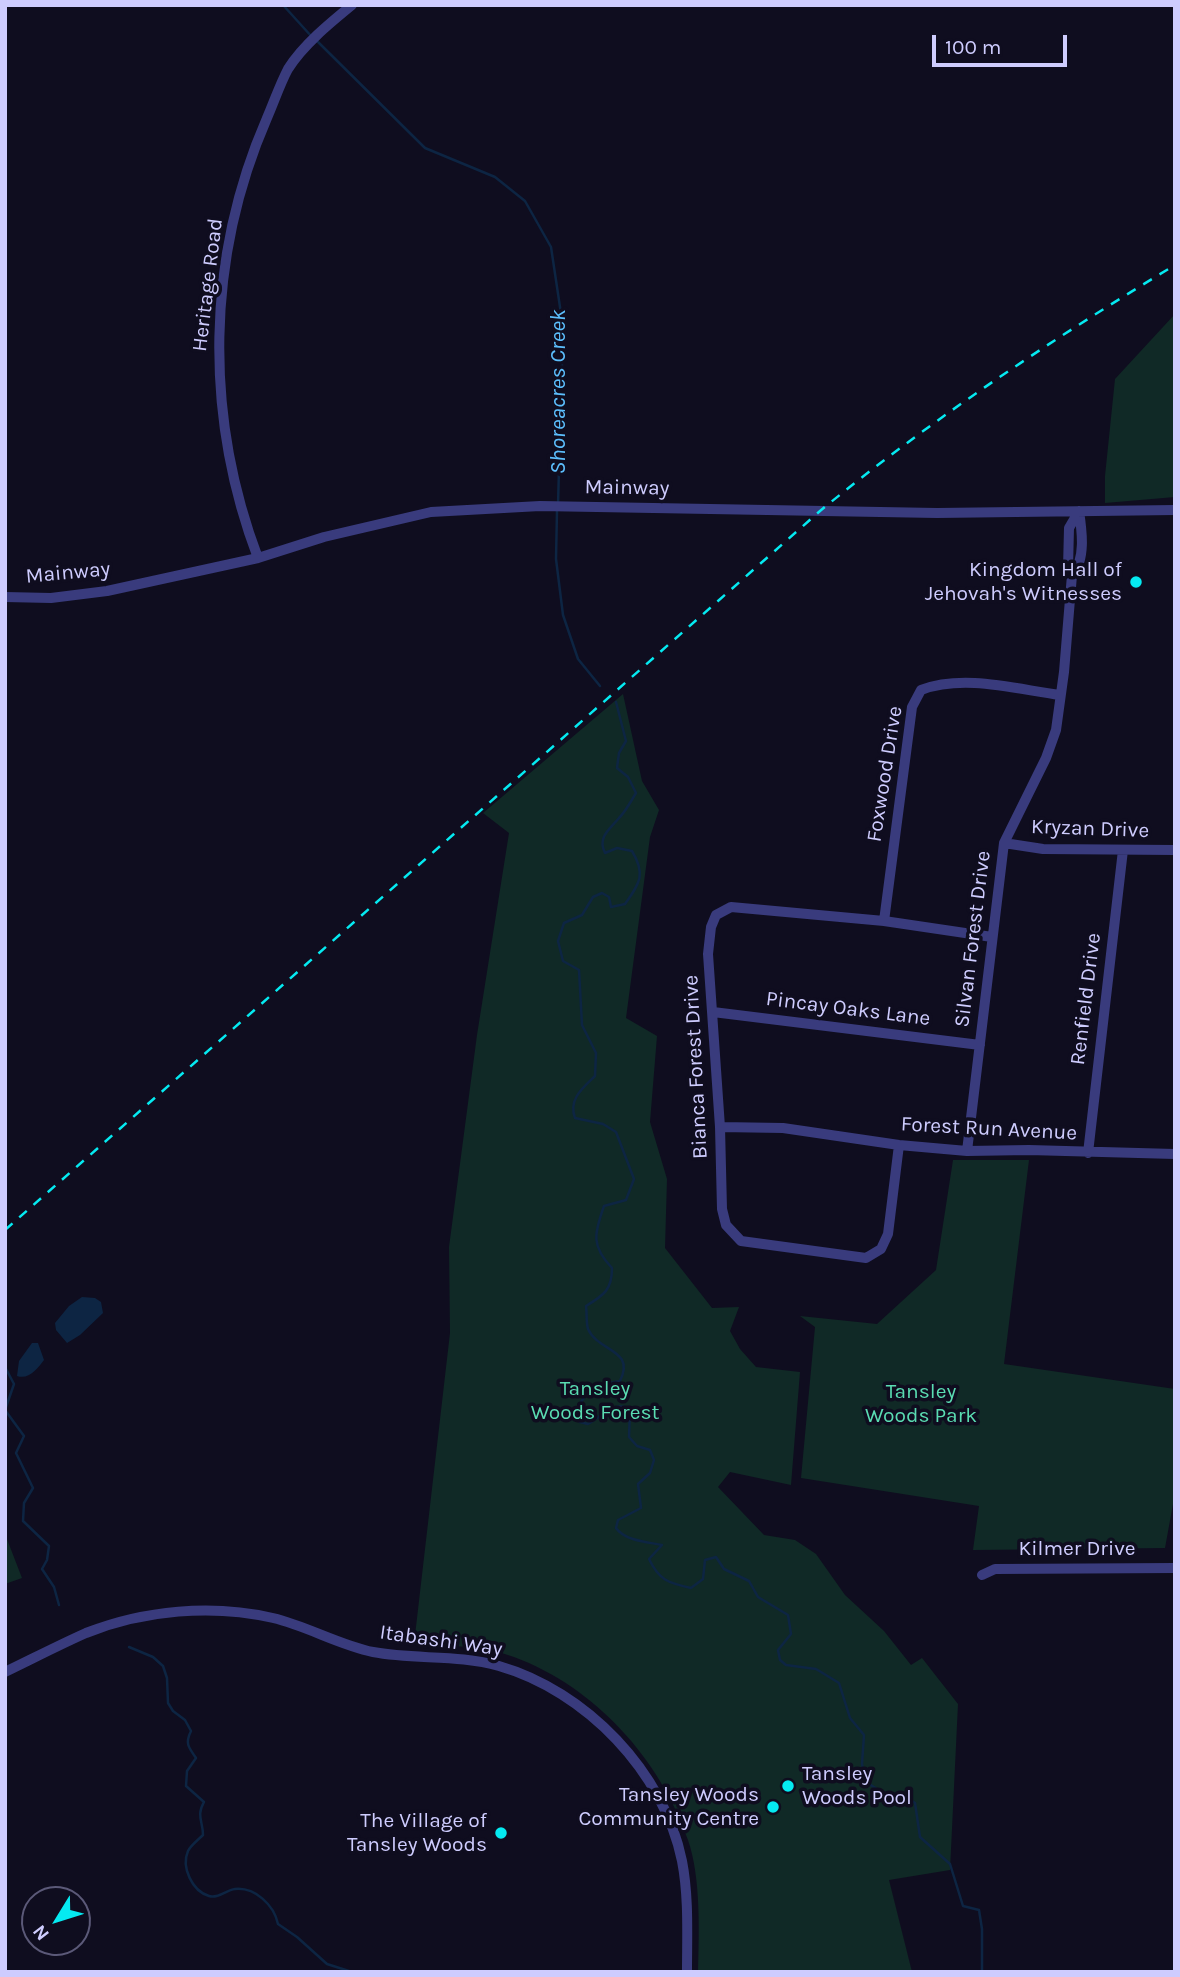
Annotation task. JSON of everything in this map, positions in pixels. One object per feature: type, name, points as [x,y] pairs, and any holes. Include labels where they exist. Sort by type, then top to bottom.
[{"type":"street","name":"Heritage Road","points":[[258,558],[238,502],[227,450],[218,365],[219,315],[230,234],[250,159],[289,69],[303,50],[352,5]]},
{"type":"street","name":"Mainway","points":[[5,597],[51,598],[107,591],[258,558],[324,537],[431,512],[540,506],[937,513],[1175,510]]},
{"type":"street","name":"Silvan Forest Drive","points":[[967,1151],[1004,843],[1049,751],[1056,730],[1072,575],[1068,568],[1069,528],[1079,511]]},
{"type":"street","name":"Foxwood Drive","points":[[884,921],[912,707],[920,691],[936,685],[968,683],[1060,695]]},
{"type":"street","name":"Kryzan Drive","points":[[1004,843],[1043,849],[1175,850]]},
{"type":"street","name":"Renfield Drive","points":[[1088,1153],[1123,850]]},
{"type":"street","name":"Bianca Forest Drive","points":[[899,1145],[888,1234],[881,1249],[866,1258],[741,1241],[726,1225],[722,1209],[720,1127],[708,954],[711,927],[716,915],[730,907],[884,921],[992,937]]},
{"type":"street","name":"Pincay Oaks Lane","points":[[713,1012],[979,1045]]},
{"type":"street","name":"Forest Run Avenue","points":[[720,1127],[783,1128],[899,1145],[967,1151],[1175,1154]]},
{"type":"street","name":"Kilmer Drive","points":[[982,1575],[995,1569],[1175,1567]]},
{"type":"street","name":"Itabashi Way","points":[[5,1672],[89,1632],[128,1620],[170,1613],[208,1611],[275,1619],[374,1652],[476,1661],[520,1673],[556,1691],[590,1716],[626,1751],[652,1786],[671,1826],[682,1862],[687,1915],[687,1972]]},
{"type":"green space","points":[[1175,314],[1175,497],[1105,503],[1105,476],[1115,379]]},
{"type":"green space","name":"Tansley Woods Forest","points":[[623,694],[642,781],[659,810],[650,837],[626,1018],[657,1036],[650,1122],[667,1179],[665,1248],[712,1308],[739,1307],[730,1331],[740,1349],[756,1367],[800,1372],[791,1485],[730,1472],[718,1487],[764,1535],[795,1540],[816,1554],[845,1595],[884,1631],[911,1665],[922,1658],[958,1704],[950,1870],[889,1880],[912,1972],[698,1972],[697,1888],[688,1840],[660,1781],[621,1729],[571,1687],[544,1670],[514,1657],[477,1648],[414,1644],[450,1333],[449,1247],[477,1035],[509,833],[483,813]]},
{"type":"green space","name":"Tansley Woods Park","points":[[953,1160],[1029,1160],[1004,1364],[1175,1389],[1175,1493],[1165,1548],[973,1550],[979,1506],[801,1478],[815,1327],[800,1316],[877,1324],[936,1270]]},
{"type":"green space","points":[[5,1534],[22,1578],[5,1584]]},
{"type":"water","points":[[82,1297],[95,1298],[101,1302],[103,1313],[80,1335],[67,1343],[56,1330],[55,1323],[69,1306]]},
{"type":"water","points":[[32,1343],[38,1343],[44,1360],[29,1375],[17,1376],[19,1361]]},
{"type":"waterway","name":"Shoreacres Creek","points":[[283,5],[312,37]]},
{"type":"waterway","name":"Shoreacres Creek","points":[[317,41],[425,148],[495,177],[525,201],[551,247],[563,327],[558,505]]},
{"type":"waterway","name":"Shoreacres Creek","points":[[557,511],[556,559],[563,615],[578,659],[600,686]]},
{"type":"waterway","name":"Shoreacres Creek","points":[[616,702],[626,741],[619,753],[617,768],[628,777],[636,793],[606,834],[603,847],[605,853],[617,848],[632,851],[639,866],[639,878],[625,904],[611,907],[609,897],[602,893],[593,897],[582,915],[564,923],[558,941],[563,961],[579,970],[582,1025],[596,1053],[595,1076],[575,1100],[575,1118],[603,1124],[616,1132],[634,1179],[626,1200],[604,1206],[596,1239],[600,1253],[612,1268],[612,1275],[606,1291],[586,1306],[588,1329],[593,1337],[620,1357],[624,1371],[620,1381],[591,1390],[578,1408],[576,1417],[580,1422],[588,1424],[613,1408],[630,1408],[629,1437],[637,1446],[650,1450],[654,1460],[650,1473],[638,1484],[641,1508],[618,1520],[616,1528],[625,1536],[662,1545],[649,1559],[657,1572],[670,1582],[691,1588],[703,1579],[705,1560],[716,1557],[724,1569],[749,1581],[758,1597],[788,1615],[791,1634],[778,1650],[780,1660],[786,1665],[816,1669],[839,1683],[850,1718],[864,1735],[862,1764],[866,1782],[891,1798],[899,1792],[915,1803],[920,1837],[950,1864],[963,1906],[979,1910],[982,1972]]},
{"type":"waterway","points":[[5,1367],[14,1384],[5,1410],[24,1436],[16,1453],[33,1488],[24,1503],[23,1521],[49,1546],[47,1560],[42,1569],[54,1587],[59,1605]]},
{"type":"waterway","points":[[129,1647],[153,1657],[163,1666],[167,1678],[168,1703],[173,1711],[185,1720],[191,1731],[188,1745],[196,1758],[187,1771],[186,1786],[204,1802],[200,1815],[203,1835],[189,1849],[186,1857],[187,1871],[193,1884],[212,1897],[235,1889],[256,1894],[268,1904],[278,1924],[327,1964],[352,1972]]},
{"type":"railway","points":[[5,1230],[820,511],[905,444],[993,382],[1175,265]]},
{"type":"place","name":"Kingdom Hall of Jehovah's Witnesses","points":[[1136,582]]},
{"type":"place","name":"Tansley Woods Pool","points":[[788,1786]]},
{"type":"place","name":"Tansley Woods Community Centre","points":[[773,1807]]},
{"type":"place","name":"The Village of Tansley Woods","points":[[501,1833]]}]
